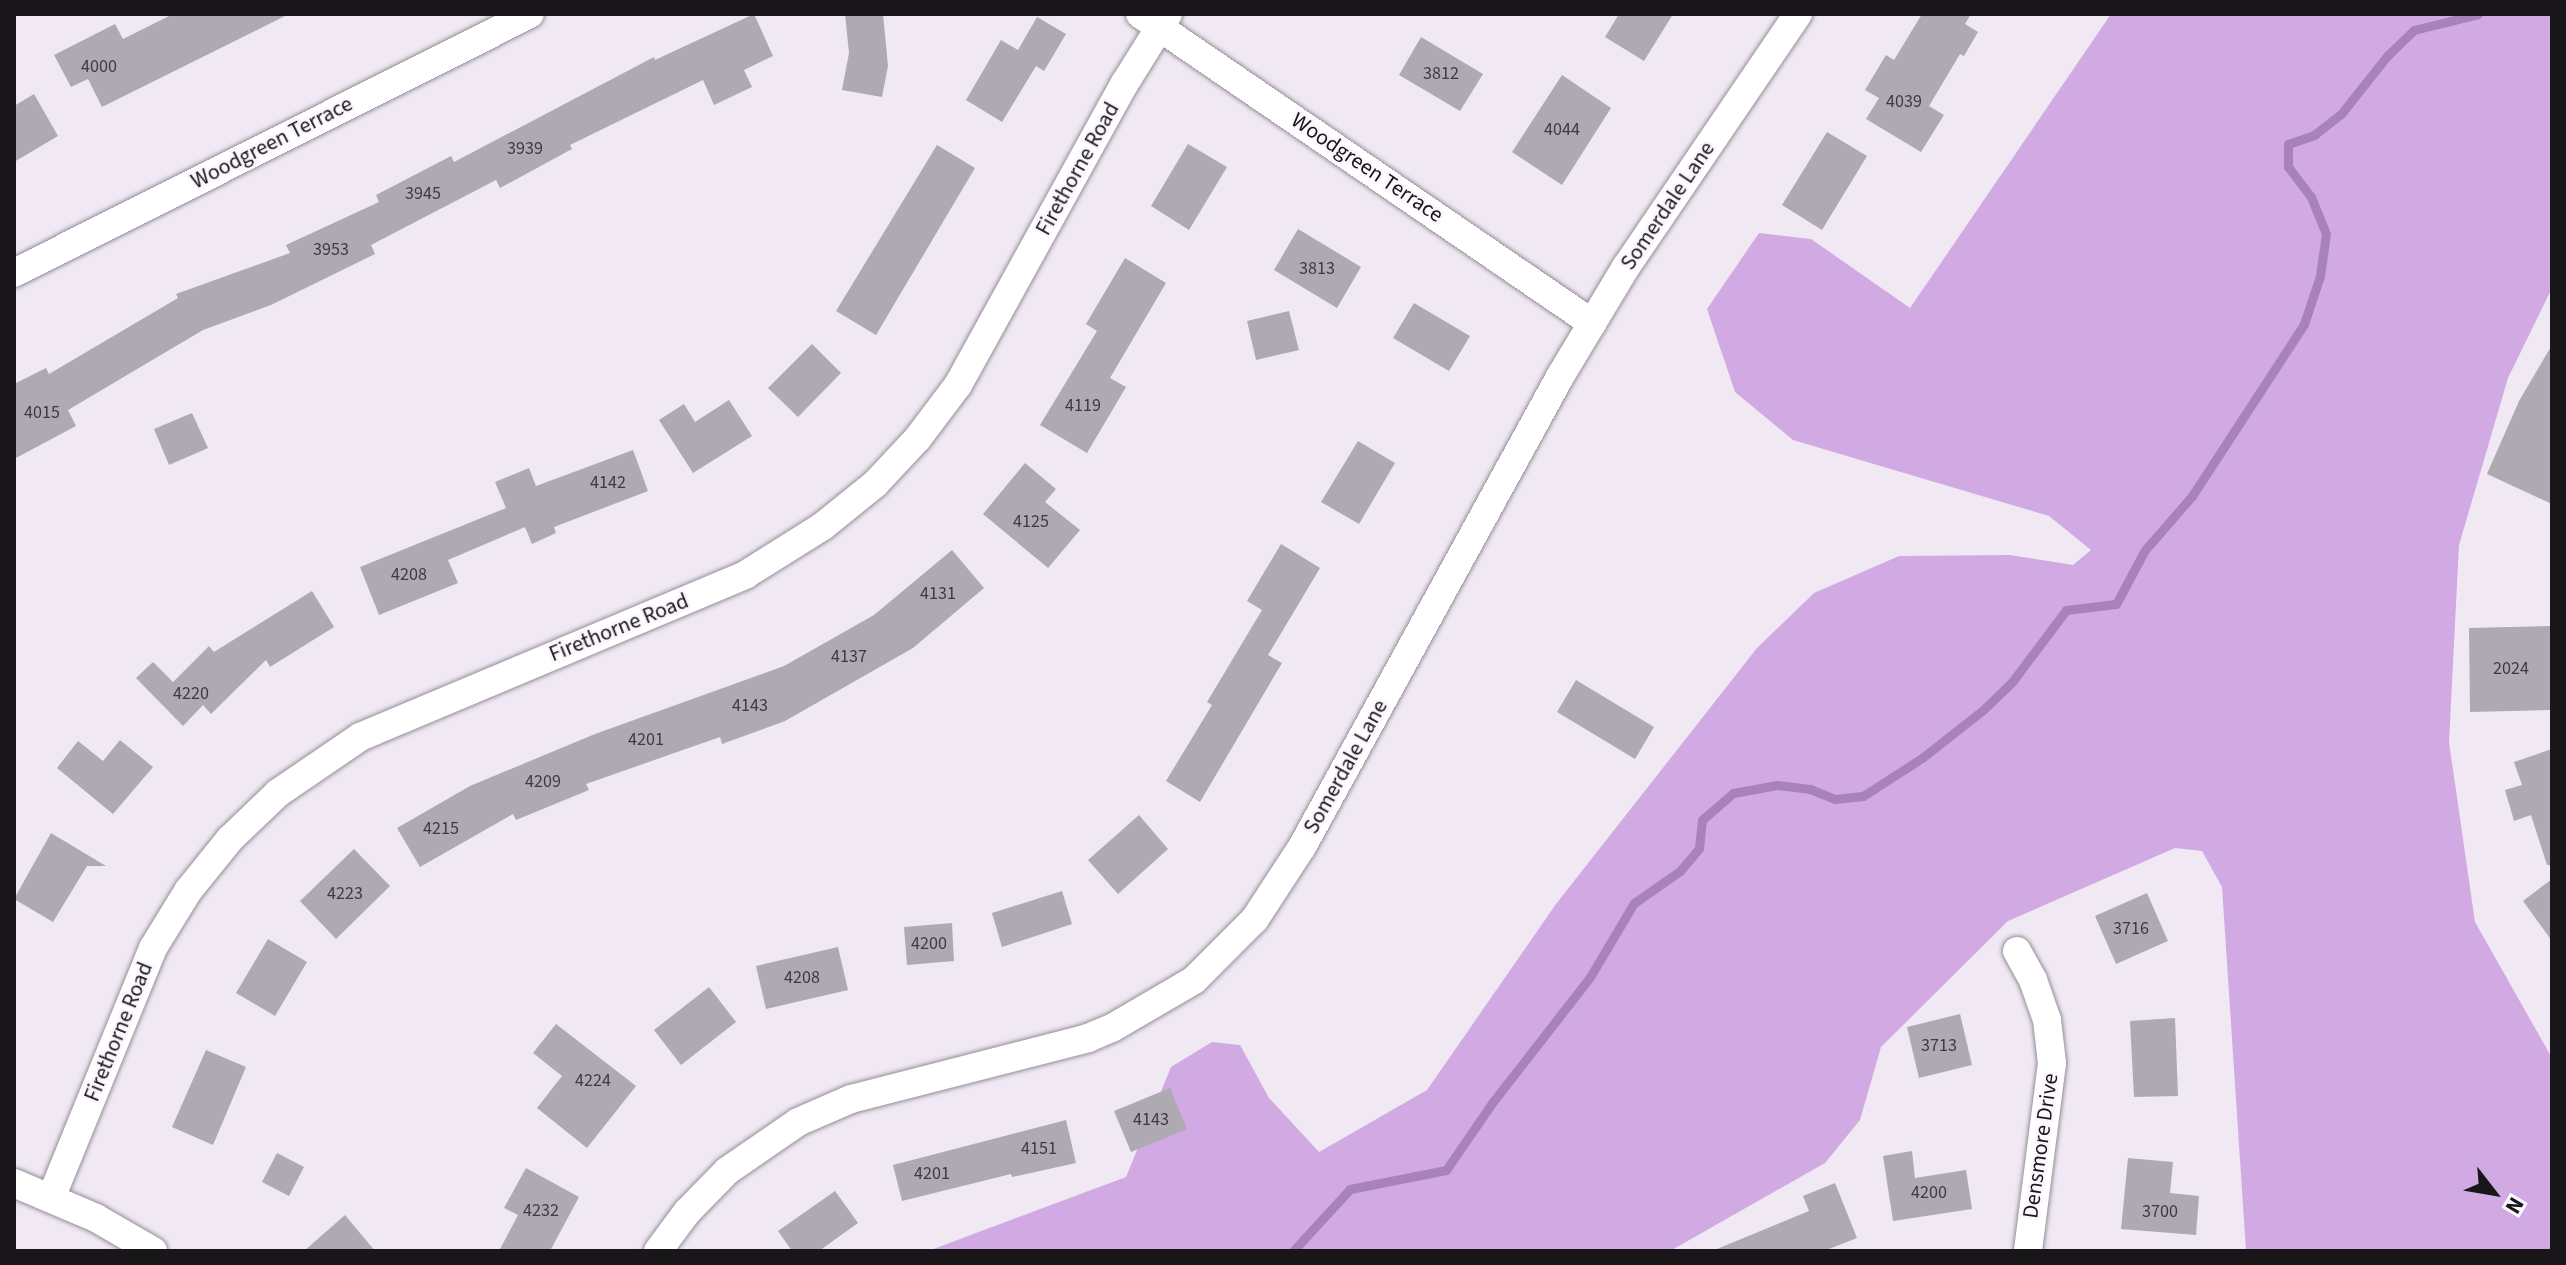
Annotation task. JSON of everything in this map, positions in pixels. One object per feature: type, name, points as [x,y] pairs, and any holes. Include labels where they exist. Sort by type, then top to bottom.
[{"type":"street","name":"Woodgreen Terrace","points":[[14,273],[530,14]]},
{"type":"street","name":"Somerdale Lane","points":[[658,1251],[687,1212],[727,1171],[798,1122],[851,1099],[1088,1038],[1170,997],[1216,961],[1255,919],[1302,847],[1592,323],[1626,267],[1798,14]]},
{"type":"street","name":"Woodgreen Terrace","points":[[1156,18],[1592,323]]},
{"type":"street","name":"Firethorne Road","points":[[51,1198],[153,948],[188,891],[230,839],[278,793],[360,737],[745,575],[823,526],[875,484],[918,438],[958,385],[1156,18]]},
{"type":"street","name":"Densmore Drive","points":[[2017,951],[2033,980],[2047,1020],[2052,1063],[2028,1251]]},
{"type":"street","points":[[14,1183],[106,1222],[153,1251]]},
{"type":"shaded area","points":[[2111,14],[2552,14],[2552,288],[2508,378],[2459,545],[2449,742],[2475,922],[2552,1058],[2552,1251],[2246,1251],[2222,887],[2202,851],[2175,848],[2008,921],[1881,1047],[1860,1120],[1825,1163],[1670,1251],[928,1251],[1126,1177],[1171,1067],[1212,1042],[1240,1045],[1269,1098],[1319,1152],[1427,1090],[1556,904],[1757,648],[1814,593],[1899,556],[2010,555],[2073,565],[2091,550],[2049,516],[1793,440],[1735,392],[1707,309],[1759,233],[1811,239],[1910,308]]},
{"type":"building","points":[[173,14],[289,14],[102,107],[88,79],[71,87],[54,55],[115,24],[123,39]]},
{"type":"building","points":[[754,14],[773,56],[744,70],[752,87],[714,105],[703,80],[570,145],[572,149],[500,188],[496,180],[371,245],[375,254],[271,305],[203,330],[68,410],[76,426],[14,459],[14,384],[46,368],[49,374],[178,298],[176,294],[290,253],[286,245],[379,202],[376,195],[451,156],[454,162],[654,57],[655,60]]},
{"type":"building","points":[[845,14],[883,14],[888,66],[882,97],[842,90],[849,53]]},
{"type":"building","points":[[1619,14],[1673,14],[1644,61],[1605,37]]},
{"type":"building","points":[[1922,14],[1971,14],[1965,24],[1978,32],[1964,56],[1960,54],[1929,106],[1944,115],[1921,152],[1866,119],[1879,98],[1865,90],[1886,55],[1894,60]]},
{"type":"building","points":[[1037,17],[1066,34],[1044,71],[1036,66],[1002,122],[966,100],[1001,40],[1018,50]]},
{"type":"building","points":[[1421,37],[1483,74],[1460,111],[1399,75]]},
{"type":"building","points":[[1562,75],[1611,108],[1562,185],[1512,152]]},
{"type":"building","points":[[34,94],[58,136],[14,162],[14,106]]},
{"type":"building","points":[[1827,132],[1867,156],[1822,230],[1782,205]]},
{"type":"building","points":[[1188,144],[1227,167],[1189,230],[1151,206]]},
{"type":"building","points":[[937,145],[975,168],[876,335],[836,311]]},
{"type":"building","points":[[1298,229],[1361,267],[1337,308],[1274,270]]},
{"type":"building","points":[[1125,258],[1166,283],[1110,378],[1126,387],[1087,453],[1040,425],[1097,331],[1086,324]]},
{"type":"building","points":[[1414,303],[1470,336],[1449,371],[1393,338]]},
{"type":"building","points":[[1289,311],[1299,350],[1256,360],[1247,321]]},
{"type":"building","points":[[812,344],[841,373],[798,417],[768,388]]},
{"type":"building","points":[[2552,345],[2552,504],[2487,474],[2519,401]]},
{"type":"building","points":[[729,400],[752,436],[693,473],[659,420],[684,404],[695,422]]},
{"type":"building","points":[[192,413],[208,448],[169,465],[154,429]]},
{"type":"building","points":[[1358,441],[1395,463],[1359,524],[1321,502]]},
{"type":"building","points":[[633,450],[648,491],[554,527],[556,533],[532,544],[525,527],[448,560],[458,583],[379,615],[360,567],[506,508],[495,482],[529,468],[536,486]]},
{"type":"building","points":[[1025,463],[1056,489],[1045,502],[1080,530],[1048,568],[983,514]]},
{"type":"building","points":[[1281,544],[1320,568],[1268,655],[1282,663],[1200,802],[1166,781],[1212,705],[1207,702],[1262,610],[1247,601]]},
{"type":"building","points":[[952,550],[984,588],[913,648],[785,721],[722,744],[720,737],[586,784],[589,790],[516,820],[513,814],[420,867],[397,828],[470,786],[595,734],[784,666],[874,615]]},
{"type":"building","points":[[312,591],[334,627],[270,667],[266,660],[211,714],[203,705],[183,726],[136,678],[153,662],[173,682],[209,646],[214,652]]},
{"type":"building","points":[[2552,626],[2552,710],[2470,712],[2469,628]]},
{"type":"building","points":[[1576,680],[1654,727],[1635,759],[1557,712]]},
{"type":"building","points":[[120,740],[153,767],[113,814],[57,768],[78,741],[103,761]]},
{"type":"building","points":[[2552,749],[2552,865],[2547,865],[2531,815],[2514,821],[2505,790],[2522,785],[2514,762]]},
{"type":"building","points":[[1139,815],[1168,849],[1118,894],[1088,860]]},
{"type":"building","points":[[51,833],[106,866],[87,866],[53,922],[14,899]]},
{"type":"building","points":[[354,849],[390,886],[336,939],[300,901]]},
{"type":"building","points":[[2552,879],[2552,941],[2523,901]]},
{"type":"building","points":[[1062,891],[1072,924],[1002,947],[992,913]]},
{"type":"building","points":[[2147,893],[2168,941],[2116,964],[2095,916]]},
{"type":"building","points":[[952,923],[954,961],[907,965],[904,927]]},
{"type":"building","points":[[268,939],[307,962],[275,1016],[236,993]]},
{"type":"building","points":[[838,947],[848,990],[766,1009],[756,966]]},
{"type":"building","points":[[709,987],[736,1022],[681,1065],[654,1030]]},
{"type":"building","points":[[1960,1014],[1972,1065],[1919,1078],[1907,1027]]},
{"type":"building","points":[[2175,1018],[2178,1096],[2134,1097],[2130,1021]]},
{"type":"building","points":[[556,1024],[636,1086],[587,1148],[537,1108],[562,1076],[533,1053]]},
{"type":"building","points":[[206,1050],[246,1067],[213,1145],[172,1127]]},
{"type":"building","points":[[1170,1088],[1187,1129],[1131,1152],[1114,1111]]},
{"type":"building","points":[[1066,1120],[1076,1163],[1012,1177],[1011,1174],[902,1201],[893,1165]]},
{"type":"building","points":[[1912,1151],[1915,1178],[1966,1170],[1972,1209],[1893,1221],[1883,1156]]},
{"type":"building","points":[[277,1153],[304,1167],[289,1196],[262,1182]]},
{"type":"building","points":[[2128,1158],[2173,1162],[2170,1193],[2199,1196],[2196,1235],[2121,1229]]},
{"type":"building","points":[[526,1168],[579,1197],[550,1251],[499,1251],[518,1215],[504,1208]]},
{"type":"building","points":[[1835,1183],[1857,1238],[1824,1251],[1712,1251],[1809,1211],[1803,1196]]},
{"type":"building","points":[[835,1191],[858,1223],[819,1251],[792,1251],[778,1231]]},
{"type":"building","points":[[345,1215],[375,1251],[304,1251]]},
{"type":"waterway","points":[[1293,1251],[1350,1189],[1446,1170],[1492,1103],[1590,977],[1634,903],[1680,871],[1699,848],[1702,820],[1733,793],[1777,785],[1810,789],[1835,799],[1863,796],[1922,758],[1983,710],[2012,682],[2066,610],[2116,604],[2145,550],[2192,496],[2304,324],[2320,276],[2326,234],[2311,197],[2288,167],[2288,144],[2314,135],[2341,114],[2387,56],[2414,30],[2478,14]]}]
